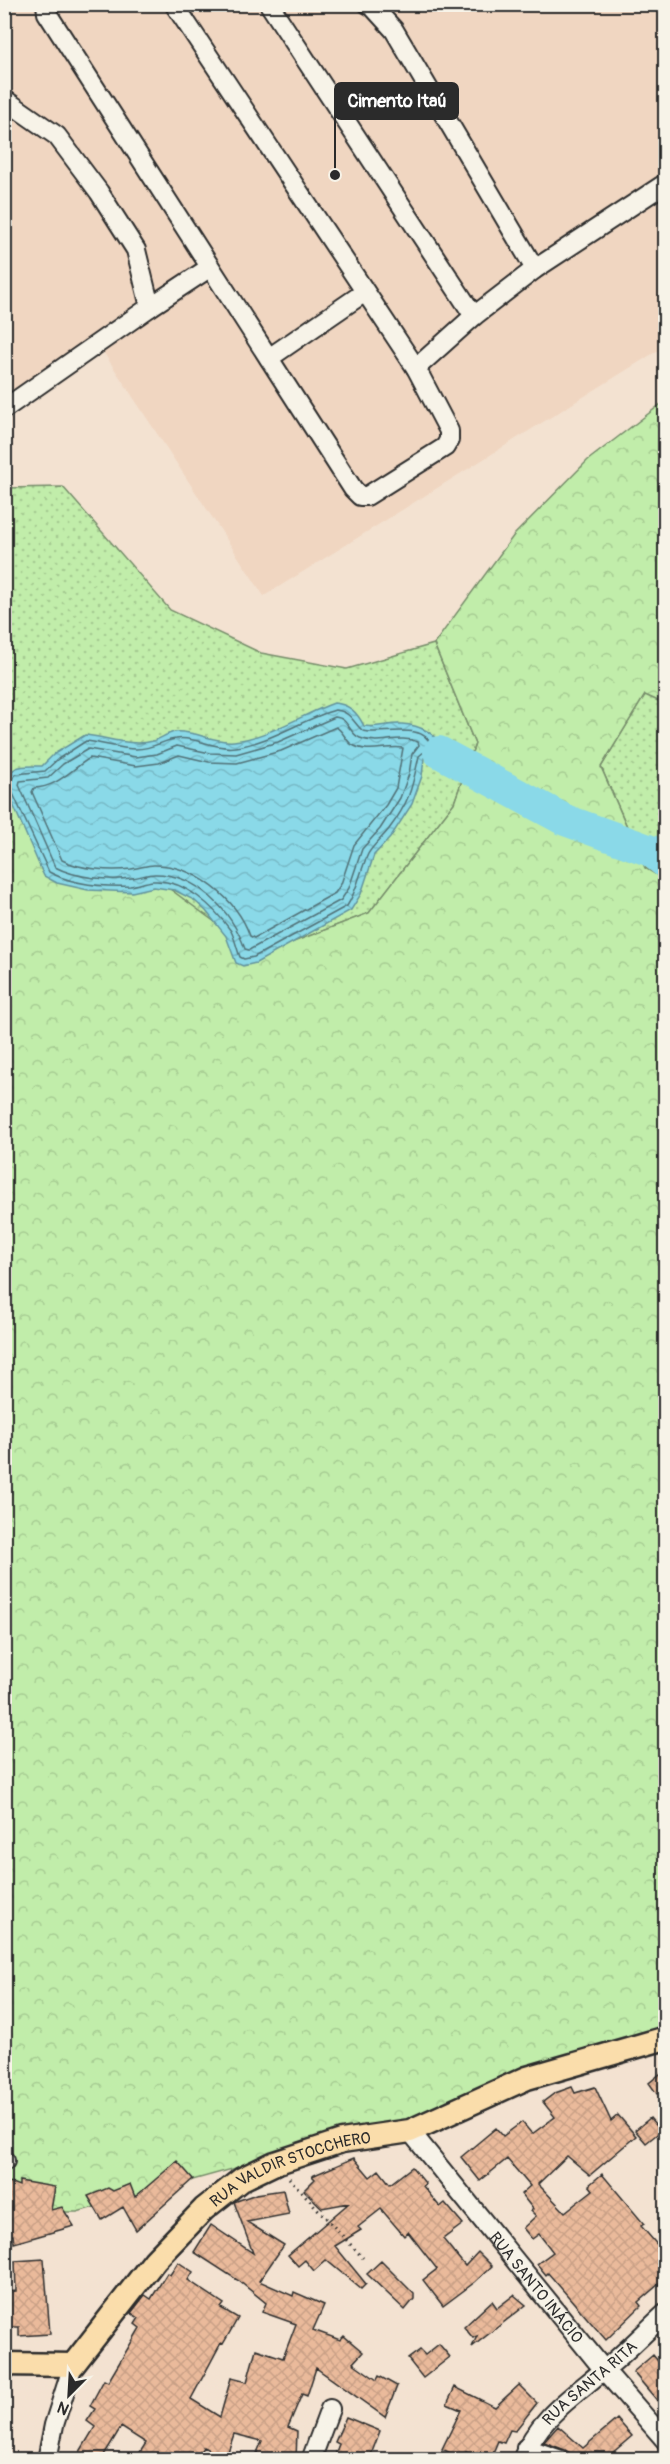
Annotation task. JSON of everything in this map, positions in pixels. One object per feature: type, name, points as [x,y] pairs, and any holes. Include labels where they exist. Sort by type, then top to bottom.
[{"type":"main road","name":"RUA VALDIR STOCCHERO","points":[[73,2364],[155,2260],[204,2209],[242,2179],[275,2163],[342,2141],[410,2131],[527,2078],[666,2038]]},
{"type":"main road","points":[[4,2364],[73,2364]]},
{"type":"street","points":[[46,4],[47,13],[353,489],[360,496],[367,496],[445,447],[449,440],[449,431],[416,368],[175,5]]},
{"type":"street","points":[[269,4],[474,316]]},
{"type":"street","points":[[368,4],[394,30],[535,269]]},
{"type":"street","points":[[4,99],[57,136],[99,192],[136,250],[150,307]]},
{"type":"street","points":[[416,368],[474,316],[535,269],[666,183]]},
{"type":"street","points":[[4,409],[209,268]]},
{"type":"street","points":[[269,357],[365,292]]},
{"type":"street","name":"RUA SANTO INÁCIO","points":[[410,2131],[604,2370],[666,2441]]},
{"type":"street","name":"RUA SANTA RITA","points":[[524,2454],[540,2425],[571,2395],[604,2370],[666,2313]]},
{"type":"street","name":"RUA VALDIR STOCCHERO","points":[[47,2460],[54,2425],[73,2364]]},
{"type":"street","points":[[311,2460],[330,2409]]},
{"type":"street","points":[[524,2454],[561,2460]]},
{"type":"path","points":[[275,2163],[363,2258]]},
{"type":"shaded area","points":[[5,5],[665,5],[665,346],[264,596],[102,350],[5,415]]},
{"type":"green space","points":[[665,401],[665,704],[645,695],[601,767],[645,868],[665,880],[665,2049],[77,2212],[5,2212],[4,785],[59,873],[163,884],[260,955],[369,913],[454,803],[475,744],[434,644],[514,535],[588,460]]},
{"type":"green space","points":[[63,487],[170,610],[261,653],[347,669],[434,644],[475,744],[454,803],[369,913],[260,955],[59,873],[5,785],[5,488]]},
{"type":"green space","points":[[645,694],[665,704],[665,880],[645,868],[601,767]]},
{"type":"water","points":[[334,703],[352,710],[364,726],[402,724],[421,728],[437,740],[439,752],[424,758],[422,776],[412,804],[390,838],[374,855],[361,894],[351,910],[256,963],[243,966],[236,963],[226,936],[206,911],[194,900],[174,890],[154,887],[132,892],[88,890],[57,883],[44,876],[5,786],[10,773],[18,767],[42,766],[54,754],[85,735],[145,743],[172,733],[182,732],[234,741],[260,735]]},
{"type":"building","points":[[666,2069],[666,2087],[657,2094],[649,2083]]},
{"type":"building","points":[[572,2087],[575,2093],[595,2087],[611,2121],[618,2115],[636,2136],[590,2175],[567,2156],[538,2184],[565,2212],[593,2190],[589,2185],[602,2174],[644,2224],[641,2226],[666,2255],[666,2278],[638,2302],[641,2306],[606,2340],[548,2273],[546,2275],[537,2264],[553,2252],[539,2234],[532,2239],[523,2228],[536,2216],[521,2194],[530,2186],[507,2159],[480,2181],[461,2157],[496,2128],[503,2136],[522,2122],[532,2134],[555,2117],[543,2102],[555,2093]]},
{"type":"building","points":[[650,2118],[661,2131],[646,2143],[635,2130]]},
{"type":"building","points":[[354,2158],[370,2177],[379,2170],[390,2184],[412,2167],[426,2184],[423,2186],[440,2207],[445,2203],[463,2224],[443,2239],[465,2266],[478,2252],[492,2266],[443,2306],[423,2280],[437,2269],[408,2232],[404,2236],[381,2209],[358,2227],[361,2230],[335,2246],[366,2284],[361,2289],[326,2260],[314,2271],[305,2260],[298,2266],[288,2255],[349,2203],[322,2208],[304,2190],[315,2179],[312,2176]]},
{"type":"building","points":[[177,2161],[193,2179],[136,2230],[123,2207],[102,2220],[88,2196],[108,2188],[113,2191],[130,2184],[135,2197]]},
{"type":"building","points":[[4,2180],[19,2186],[19,2181],[55,2187],[51,2210],[62,2207],[74,2226],[14,2243],[13,2235],[7,2236],[4,2226]]},
{"type":"building","points":[[283,2190],[289,2214],[247,2222],[284,2245],[259,2281],[293,2296],[294,2292],[324,2305],[313,2330],[340,2340],[344,2336],[363,2352],[353,2363],[377,2380],[379,2376],[397,2386],[385,2417],[316,2368],[307,2396],[302,2394],[288,2427],[297,2431],[296,2460],[254,2460],[262,2441],[234,2434],[226,2458],[203,2447],[195,2460],[135,2460],[146,2443],[121,2427],[101,2460],[75,2460],[95,2427],[87,2421],[95,2409],[90,2406],[104,2380],[108,2382],[140,2328],[135,2324],[139,2318],[131,2313],[145,2295],[151,2299],[167,2273],[170,2275],[178,2262],[193,2272],[188,2280],[224,2304],[221,2308],[238,2318],[223,2344],[221,2343],[191,2399],[220,2417],[231,2378],[247,2382],[256,2349],[283,2358],[296,2324],[262,2312],[266,2303],[239,2281],[194,2252],[211,2225],[253,2253],[234,2202],[256,2194]]},
{"type":"building","points":[[44,2259],[50,2334],[19,2336],[19,2327],[4,2327],[4,2292],[16,2291],[15,2261]]},
{"type":"building","points":[[381,2261],[414,2294],[414,2299],[405,2310],[367,2274]]},
{"type":"building","points":[[514,2295],[526,2305],[472,2347],[477,2336],[473,2338],[464,2327],[492,2301],[497,2308]]},
{"type":"building","points":[[439,2344],[450,2357],[423,2378],[408,2359],[420,2350],[425,2355]]},
{"type":"building","points":[[666,2354],[666,2411],[633,2372],[653,2355],[658,2361]]},
{"type":"building","points":[[519,2385],[537,2403],[515,2431],[510,2430],[504,2443],[498,2441],[490,2460],[484,2460],[466,2452],[462,2459],[442,2449],[461,2410],[447,2404],[455,2387],[495,2407]]},
{"type":"building","points":[[346,2417],[380,2431],[369,2460],[333,2460],[339,2444],[335,2442]]},
{"type":"building","points":[[617,2419],[632,2436],[604,2460],[572,2460],[570,2453],[544,2442],[558,2426],[583,2448]]},
{"type":"waterway","points":[[439,752],[565,820],[651,851],[666,863]]},
{"type":"place","name":"Cimento Itaú","points":[[335,175]]}]
